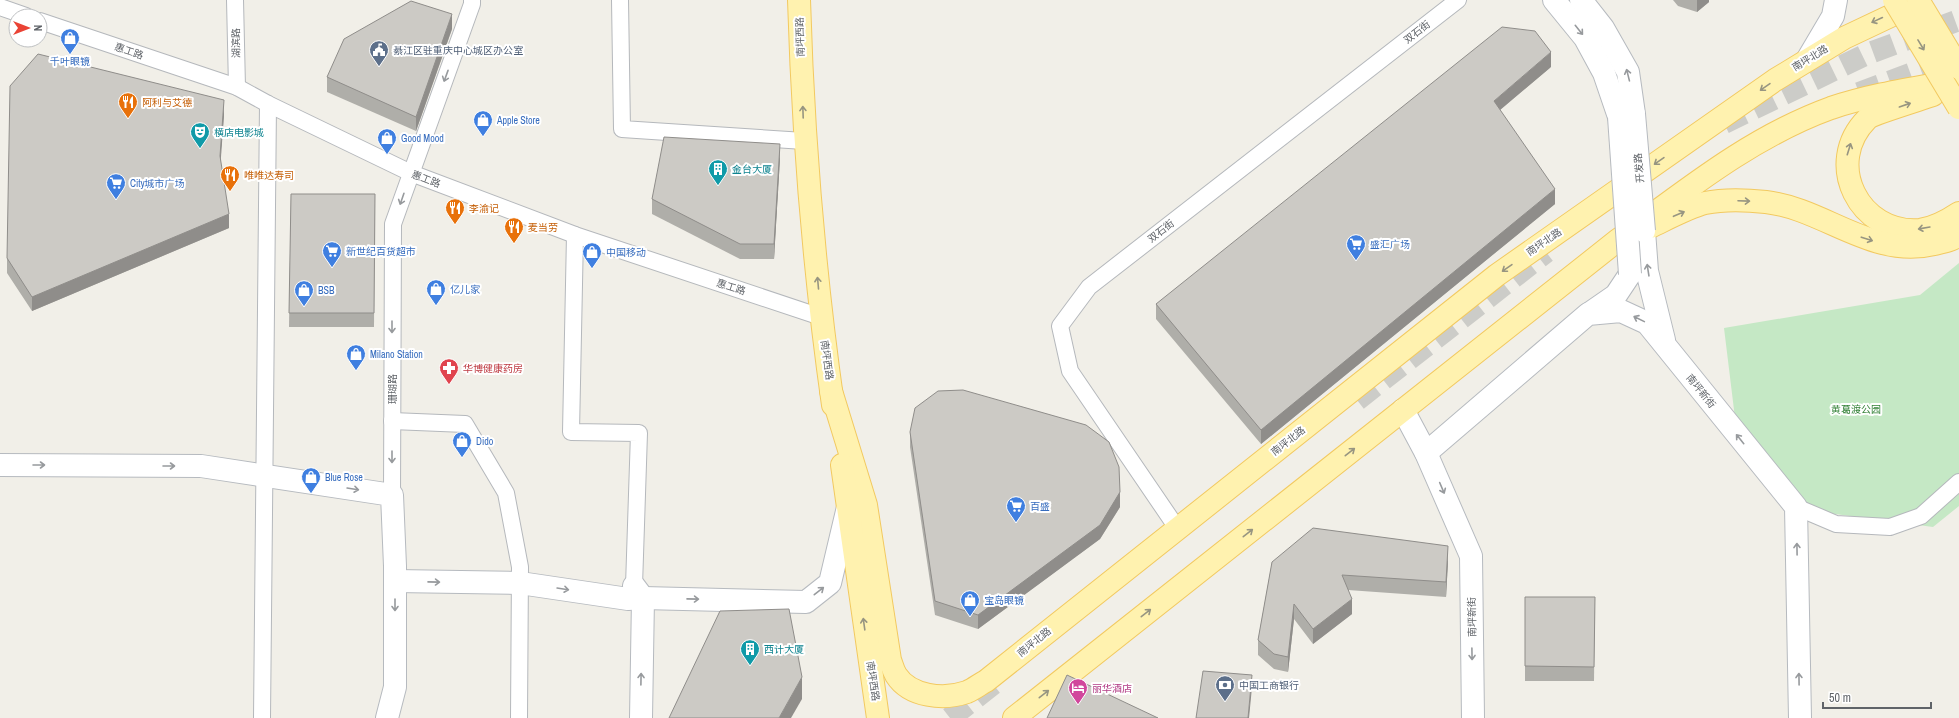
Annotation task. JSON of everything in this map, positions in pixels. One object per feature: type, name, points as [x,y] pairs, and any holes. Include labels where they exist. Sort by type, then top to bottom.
[{"type":"main road","points":[[1894,0],[1959,108]]},
{"type":"main road","points":[[1918,0],[1959,68]]},
{"type":"main road","name":"南坪北路","points":[[832,391],[866,505],[890,660],[896,675],[906,685],[918,692],[934,696],[953,696],[968,691],[986,681],[1497,275],[1775,80],[1871,23],[1908,6],[1926,0]]},
{"type":"main road","name":"南坪西路","points":[[803,5],[804,141],[821,317],[878,718]]},
{"type":"main road","points":[[1014,718],[1075,678],[1403,410],[1618,240],[1710,172],[1770,135],[1831,108],[1885,93],[1959,80]]},
{"type":"main road","points":[[1959,86],[1868,118],[1853,138],[1846,160],[1849,181],[1857,200],[1874,218],[1895,228],[1920,230],[1941,224],[1959,213]]},
{"type":"main road","points":[[1618,240],[1706,203],[1735,201],[1766,202],[1791,206],[1864,238],[1891,246],[1923,247],[1953,240],[1959,235]]},
{"type":"street","name":"湖滨路","points":[[235,0],[237,87]]},
{"type":"street","name":"珊瑚路","points":[[386,718],[395,687],[395,574],[392,495],[393,224],[410,173],[472,4],[472,0]]},
{"type":"street","points":[[620,0],[622,129],[804,141]]},
{"type":"street","name":"双石街","points":[[1177,528],[1070,371],[1060,326],[1089,287],[1458,0]]},
{"type":"street","name":"开发路","points":[[1554,0],[1585,38],[1627,115],[1644,231],[1648,271],[1667,349]]},
{"type":"street","name":"开发路","points":[[1581,0],[1603,28],[1628,72],[1627,115],[1630,274],[1616,295],[1588,314]]},
{"type":"street","points":[[1808,60],[1833,16],[1836,0]]},
{"type":"street","name":"惠工路","points":[[48,24],[237,87],[268,104],[410,173],[575,235],[821,317]]},
{"type":"street","points":[[262,718],[268,104]]},
{"type":"street","points":[[575,235],[570,432],[639,433],[635,594],[641,718]]},
{"type":"street","name":"南坪新街","points":[[1588,314],[1621,310],[1648,323],[1667,349],[1796,507]]},
{"type":"street","points":[[1426,452],[1588,314]]},
{"type":"street","name":"南坪新街","points":[[1403,410],[1426,452],[1471,556],[1473,718]]},
{"type":"street","points":[[392,421],[466,424],[506,493],[520,575],[519,718]]},
{"type":"street","points":[[0,465],[201,466],[392,495]]},
{"type":"street","points":[[1800,718],[1796,507],[1836,524],[1890,527],[1921,516],[1959,482]]},
{"type":"street","points":[[395,574],[520,575],[635,594],[806,602],[830,583],[848,507]]},
{"type":"street","points":[[867,718],[868,648]]},
{"type":"green space","name":"黄葛渡公园","points":[[1959,263],[1959,506],[1933,527],[1805,510],[1735,418],[1724,328],[1920,295]]},
{"type":"building","points":[[411,1],[452,14],[416,117],[327,77],[344,39]]},
{"type":"building","name":"盛汇广场","points":[[1502,27],[1535,31],[1551,52],[1494,101],[1555,189],[1261,430],[1156,304]]},
{"type":"building","name":"City城市广场","points":[[38,54],[224,100],[220,156],[229,214],[32,297],[7,258],[10,86]]},
{"type":"building","name":"金台大厦","points":[[664,137],[780,144],[774,244],[740,244],[652,199]]},
{"type":"building","name":"新世纪百货超市","points":[[291,194],[375,194],[374,313],[289,313]]},
{"type":"building","name":"百盛","points":[[963,390],[1086,425],[1109,442],[1119,467],[1120,492],[1100,525],[978,615],[935,601],[910,432],[915,408],[938,391]]},
{"type":"building","points":[[1313,528],[1448,546],[1446,582],[1342,575],[1352,599],[1313,629],[1294,604],[1288,657],[1274,654],[1258,640],[1272,562]]},
{"type":"building","points":[[1525,597],[1595,597],[1594,667],[1525,666]]},
{"type":"building","name":"西计大厦","points":[[789,609],[802,677],[779,718],[669,718],[720,611]]},
{"type":"building","name":"中国工商银行","points":[[1203,671],[1252,675],[1248,718],[1196,718]]},
{"type":"building","points":[[1067,675],[1158,718],[1047,718]]},
{"type":"tunnel","points":[[1724,123],[1867,54],[1959,20]]},
{"type":"tunnel","points":[[1859,93],[1951,59]]},
{"type":"tunnel","points":[[1357,400],[1546,252]]},
{"type":"tunnel","points":[[950,718],[993,684]]},
{"type":"place","name":"千叶眼镜","points":[[70,55]]},
{"type":"place","name":"綦江区驻重庆中心城区办公室","points":[[379,67]]},
{"type":"place","name":"阿利与艾德","points":[[128,119]]},
{"type":"place","name":"Apple Store","points":[[483,137]]},
{"type":"place","name":"横店电影城","points":[[200,149]]},
{"type":"place","name":"Good Mood","points":[[387,155]]},
{"type":"place","name":"金台大厦","points":[[718,186]]},
{"type":"place","name":"唯唯达寿司","points":[[230,192]]},
{"type":"place","name":"City城市广场","points":[[116,200]]},
{"type":"place","name":"李渝记","points":[[455,225]]},
{"type":"place","name":"麦当劳","points":[[514,244]]},
{"type":"place","name":"盛汇广场","points":[[1356,261]]},
{"type":"place","name":"新世纪百货超市","points":[[332,268]]},
{"type":"place","name":"中国移动","points":[[592,269]]},
{"type":"place","name":"亿儿家","points":[[436,306]]},
{"type":"place","name":"BSB","points":[[304,307]]},
{"type":"place","name":"Milano Station","points":[[356,371]]},
{"type":"place","name":"华博健康药房","points":[[449,385]]},
{"type":"place","name":"Dido","points":[[462,458]]},
{"type":"place","name":"Blue Rose","points":[[311,494]]},
{"type":"place","name":"百盛","points":[[1016,523]]},
{"type":"place","name":"宝岛眼镜","points":[[970,617]]},
{"type":"place","name":"西计大厦","points":[[750,666]]},
{"type":"place","name":"中国工商银行","points":[[1225,702]]},
{"type":"place","name":"丽华酒店","points":[[1078,705]]}]
